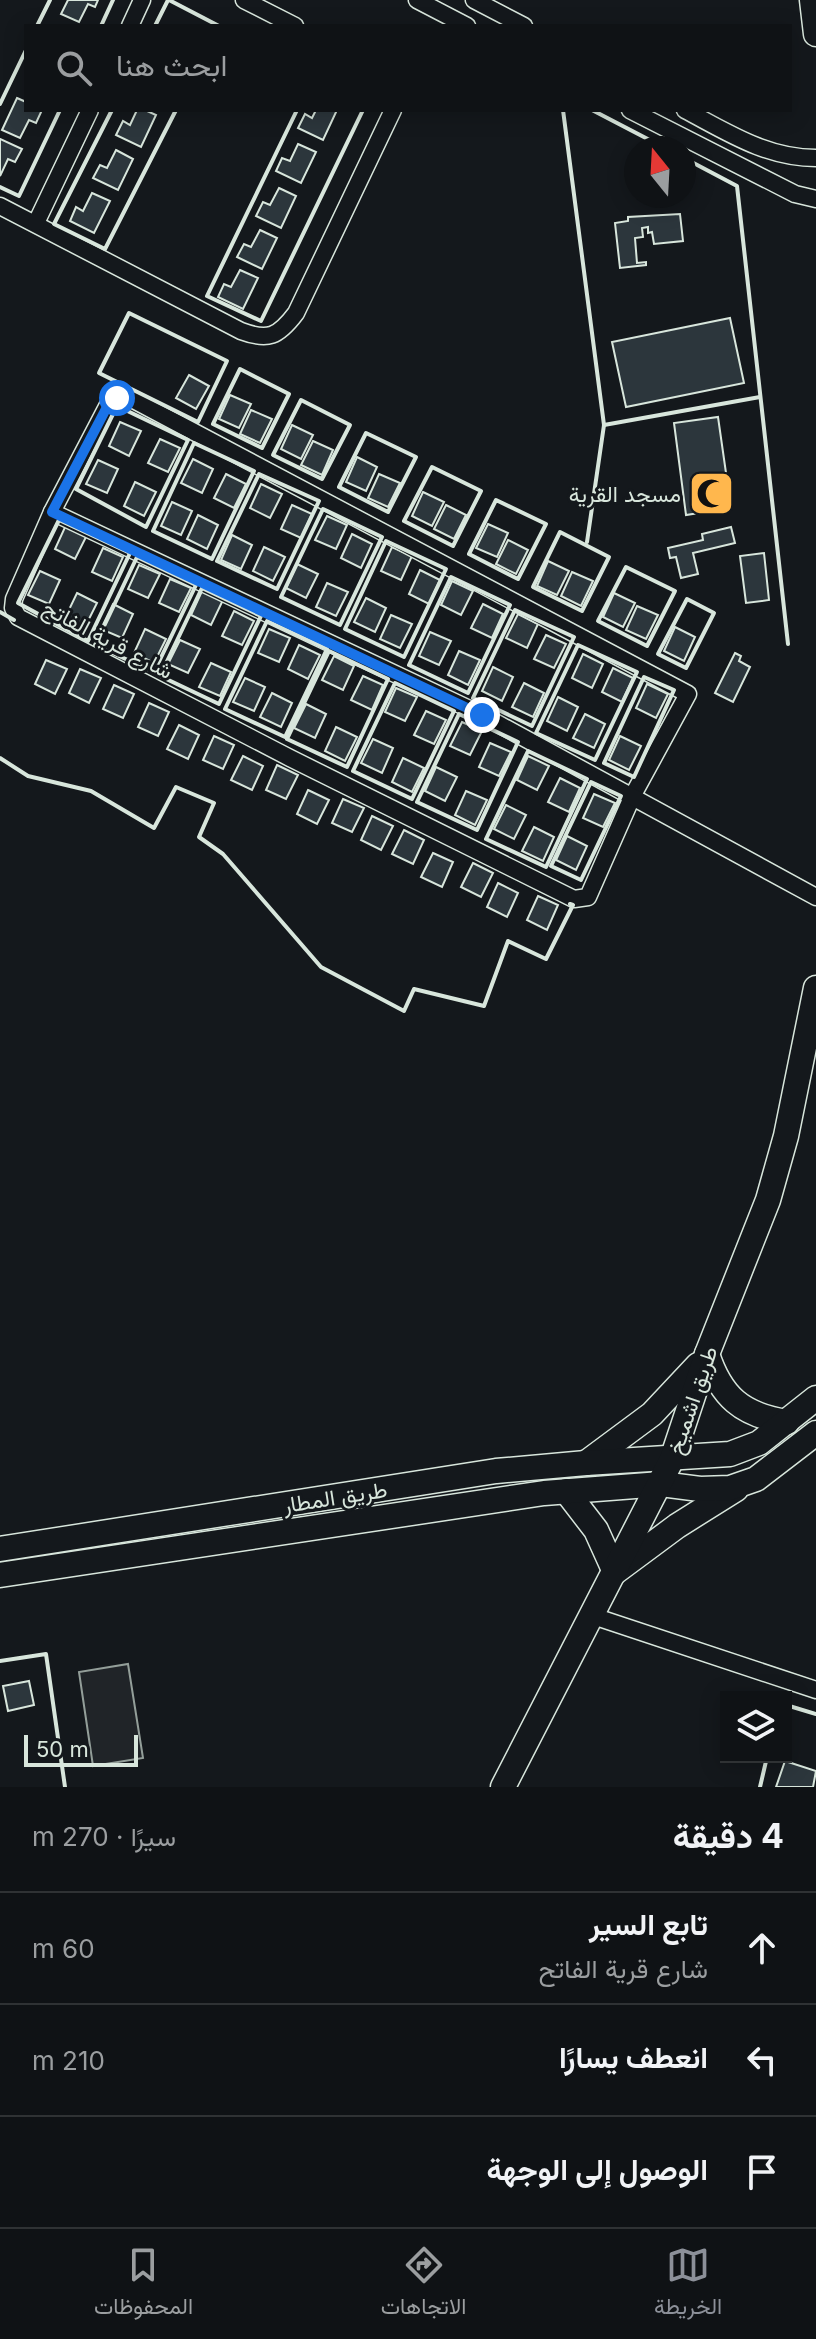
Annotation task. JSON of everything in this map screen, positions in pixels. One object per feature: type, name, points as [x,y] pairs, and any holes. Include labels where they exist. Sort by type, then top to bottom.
[{"type":"highway","points":[[812,0],[816,34]]},
{"type":"highway","name":"طريق اشميخ","points":[[503,1787],[672,1459],[707,1354],[768,1200],[786,1136],[816,988]]},
{"type":"highway","points":[[707,1354],[714,1375],[726,1394],[744,1409],[765,1418],[787,1422]]},
{"type":"highway","points":[[586,1463],[672,1396],[707,1354]]},
{"type":"highway","name":"طريق المطار","points":[[0,1549],[496,1471],[743,1451],[759,1443],[816,1398]]},
{"type":"highway","points":[[552,1466],[557,1477],[555,1492],[596,1530],[615,1572],[677,1526],[770,1470],[816,1433]]},
{"type":"highway","name":"طريق المطار","points":[[0,1575],[555,1492],[661,1484],[715,1490],[742,1485]]},
{"type":"street","points":[[131,24],[142,0]]},
{"type":"street","points":[[244,0],[291,24]]},
{"type":"street","points":[[417,0],[463,24]]},
{"type":"street","points":[[474,0],[520,24]]},
{"type":"street","points":[[36,223],[89,112]]},
{"type":"street","points":[[0,206],[241,331],[259,337],[272,336],[296,313],[392,112]]},
{"type":"street","points":[[634,112],[795,194],[816,199]]},
{"type":"street","points":[[689,112],[759,149],[790,157],[816,158]]},
{"type":"street","name":"شارع قرية الفاتح","points":[[117,398],[130,398],[688,694],[633,795],[588,897],[574,899],[290,758],[18,617],[13,608],[14,599],[52,512],[108,405],[117,398]]},
{"type":"street","points":[[52,512],[482,715],[816,897]]},
{"type":"street","points":[[593,1616],[816,1690]]},
{"type":"shaded area","points":[[128,1664],[143,1758],[93,1766],[79,1672]]},
{"type":"building","points":[[68,0],[98,0],[95,7],[88,4],[79,22],[61,14]]},
{"type":"building","points":[[17,98],[24,101],[24,112],[41,112],[36,123],[29,120],[20,138],[2,130]]},
{"type":"building","points":[[136,112],[156,115],[141,147],[116,135],[123,121],[130,125]]},
{"type":"building","points":[[315,112],[336,112],[323,140],[298,128],[305,114],[312,118]]},
{"type":"building","points":[[0,139],[22,149],[15,162],[8,159],[0,176]]},
{"type":"building","points":[[298,144],[316,152],[301,183],[276,171],[282,158],[290,161]]},
{"type":"building","points":[[116,150],[133,159],[118,190],[93,178],[100,165],[107,168]]},
{"type":"building","points":[[279,188],[296,196],[281,228],[256,216],[263,202],[270,205]]},
{"type":"building","points":[[92,193],[110,201],[94,233],[70,221],[76,207],[83,211]]},
{"type":"building","points":[[680,214],[683,241],[654,244],[652,232],[648,233],[648,227],[642,228],[643,237],[635,238],[637,263],[646,262],[646,265],[620,268],[615,223],[628,221],[628,217]]},
{"type":"building","points":[[260,230],[277,238],[262,269],[237,257],[244,244],[251,247]]},
{"type":"building","points":[[240,270],[258,278],[243,309],[218,297],[224,284],[231,287]]},
{"type":"building","points":[[730,318],[744,383],[626,407],[612,342]]},
{"type":"building","points":[[189,375],[209,386],[196,409],[176,398]]},
{"type":"building","points":[[230,395],[251,404],[239,428],[219,419]]},
{"type":"building","points":[[251,410],[272,419],[260,443],[240,434]]},
{"type":"building","points":[[718,417],[731,508],[686,515],[674,423]]},
{"type":"building","points":[[120,422],[141,431],[129,456],[109,446]]},
{"type":"building","points":[[292,425],[313,435],[301,459],[281,449]]},
{"type":"building","points":[[160,439],[180,448],[168,472],[148,463]]},
{"type":"building","points":[[313,441],[333,450],[322,475],[301,465]]},
{"type":"building","points":[[357,457],[377,467],[366,491],[346,482]]},
{"type":"building","points":[[193,459],[213,469],[202,493],[181,483]]},
{"type":"building","points":[[98,460],[118,469],[107,493],[86,484]]},
{"type":"building","points":[[226,474],[246,484],[234,508],[214,498]]},
{"type":"building","points":[[379,474],[400,483],[388,507],[368,498]]},
{"type":"building","points":[[135,482],[156,492],[144,516],[124,506]]},
{"type":"building","points":[[261,484],[282,494],[270,518],[250,508]]},
{"type":"building","points":[[423,492],[444,502],[432,526],[412,516]]},
{"type":"building","points":[[172,502],[192,511],[181,535],[161,526]]},
{"type":"building","points":[[292,505],[312,514],[301,538],[281,529]]},
{"type":"building","points":[[446,505],[466,515],[454,539],[434,529]]},
{"type":"building","points":[[198,515],[218,525],[207,549],[187,539]]},
{"type":"building","points":[[327,516],[347,525],[336,549],[315,540]]},
{"type":"building","points":[[488,524],[508,533],[497,557],[476,548]]},
{"type":"building","points":[[66,525],[87,535],[75,559],[55,549]]},
{"type":"building","points":[[731,527],[735,543],[693,553],[698,574],[681,578],[676,557],[670,558],[668,548],[703,540],[702,534]]},
{"type":"building","points":[[352,534],[372,544],[361,568],[341,558]]},
{"type":"building","points":[[232,535],[252,545],[241,569],[221,560]]},
{"type":"building","points":[[508,540],[528,550],[516,574],[496,564]]},
{"type":"building","points":[[264,547],[285,557],[273,581],[253,571]]},
{"type":"building","points":[[392,547],[412,556],[401,580],[381,571]]},
{"type":"building","points":[[103,548],[123,557],[112,581],[92,572]]},
{"type":"building","points":[[764,553],[769,600],[746,603],[740,556]]},
{"type":"building","points":[[548,561],[569,571],[557,595],[537,586]]},
{"type":"building","points":[[297,564],[318,574],[306,598],[286,588]]},
{"type":"building","points":[[139,565],[160,574],[148,598],[128,589]]},
{"type":"building","points":[[420,570],[440,580],[429,604],[409,594]]},
{"type":"building","points":[[40,571],[60,580],[49,604],[28,595]]},
{"type":"building","points":[[572,572],[593,581],[581,606],[561,596]]},
{"type":"building","points":[[170,579],[191,588],[179,612],[159,603]]},
{"type":"building","points":[[452,581],[473,591],[461,615],[441,605]]},
{"type":"building","points":[[327,583],[348,592],[336,616],[316,607]]},
{"type":"building","points":[[202,591],[223,600],[211,625],[191,615]]},
{"type":"building","points":[[77,593],[97,603],[85,627],[65,618]]},
{"type":"building","points":[[614,593],[635,603],[623,627],[603,617]]},
{"type":"building","points":[[366,598],[386,608],[375,632],[354,622]]},
{"type":"building","points":[[113,604],[133,614],[122,638],[101,629]]},
{"type":"building","points":[[483,604],[503,614],[492,638],[471,628]]},
{"type":"building","points":[[637,606],[658,615],[646,639],[626,630]]},
{"type":"building","points":[[234,611],[254,621],[242,645],[222,636]]},
{"type":"building","points":[[518,614],[538,624],[527,648],[506,638]]},
{"type":"building","points":[[391,615],[412,624],[400,648],[380,639]]},
{"type":"building","points":[[675,627],[695,637],[684,661],[664,651]]},
{"type":"building","points":[[145,629],[166,639],[154,663],[134,653]]},
{"type":"building","points":[[269,629],[290,638],[279,662],[258,653]]},
{"type":"building","points":[[430,632],[451,641],[439,665],[419,656]]},
{"type":"building","points":[[546,635],[566,644],[554,668],[534,659]]},
{"type":"building","points":[[180,640],[200,649],[188,673],[168,664]]},
{"type":"building","points":[[299,645],[320,655],[308,679],[288,669]]},
{"type":"building","points":[[459,651],[480,660],[468,685],[448,675]]},
{"type":"building","points":[[735,653],[741,656],[739,661],[750,667],[733,702],[715,693]]},
{"type":"building","points":[[583,654],[603,664],[592,688],[572,678]]},
{"type":"building","points":[[334,656],[354,666],[343,690],[322,680]]},
{"type":"building","points":[[46,660],[67,669],[55,694],[35,684]]},
{"type":"building","points":[[211,663],[231,672],[220,696],[199,687]]},
{"type":"building","points":[[493,667],[513,677],[502,701],[482,691]]},
{"type":"building","points":[[613,668],[633,678],[622,702],[602,692]]},
{"type":"building","points":[[80,669],[101,678],[89,703],[69,693]]},
{"type":"building","points":[[363,676],[383,685],[372,710],[351,700]]},
{"type":"building","points":[[245,678],[265,687],[254,711],[233,702]]},
{"type":"building","points":[[524,683],[544,693],[533,717],[512,707]]},
{"type":"building","points":[[647,684],[668,694],[656,718],[636,708]]},
{"type":"building","points":[[114,685],[134,694],[123,718],[103,709]]},
{"type":"building","points":[[396,688],[417,697],[405,721],[385,712]]},
{"type":"building","points":[[272,693],[292,703],[281,727],[260,717]]},
{"type":"building","points":[[558,697],[578,707],[567,731],[547,721]]},
{"type":"building","points":[[149,703],[169,712],[158,736],[138,727]]},
{"type":"building","points":[[306,704],[326,714],[315,738],[294,728]]},
{"type":"building","points":[[426,711],[446,720],[434,744],[414,735]]},
{"type":"building","points":[[585,714],[605,724],[594,748],[573,738]]},
{"type":"building","points":[[462,722],[482,731],[470,755],[450,746]]},
{"type":"building","points":[[179,725],[199,735],[188,759],[167,749]]},
{"type":"building","points":[[336,727],[357,737],[345,761],[325,751]]},
{"type":"building","points":[[214,736],[234,745],[223,769],[203,760]]},
{"type":"building","points":[[620,736],[641,746],[629,770],[609,760]]},
{"type":"building","points":[[373,739],[393,748],[382,773],[361,763]]},
{"type":"building","points":[[490,743],[511,752],[499,776],[479,767]]},
{"type":"building","points":[[243,756],[263,766],[252,790],[231,780]]},
{"type":"building","points":[[528,756],[549,766],[537,790],[517,780]]},
{"type":"building","points":[[403,758],[424,768],[412,792],[392,782]]},
{"type":"building","points":[[277,765],[298,775],[286,799],[266,790]]},
{"type":"building","points":[[436,767],[457,777],[445,801],[425,791]]},
{"type":"building","points":[[560,778],[580,788],[569,812],[548,802]]},
{"type":"building","points":[[308,790],[329,800],[317,824],[297,814]]},
{"type":"building","points":[[466,791],[487,800],[475,825],[455,815]]},
{"type":"building","points":[[594,794],[615,803],[603,827],[583,818]]},
{"type":"building","points":[[343,799],[364,808],[352,832],[332,823]]},
{"type":"building","points":[[506,805],[526,815],[514,839],[494,829]]},
{"type":"building","points":[[372,816],[393,826],[381,850],[361,840]]},
{"type":"building","points":[[534,827],[554,837],[543,861],[522,851]]},
{"type":"building","points":[[404,830],[424,840],[413,864],[392,854]]},
{"type":"building","points":[[567,836],[587,846],[576,870],[556,860]]},
{"type":"building","points":[[433,853],[453,862],[442,887],[421,877]]},
{"type":"building","points":[[473,863],[493,873],[481,897],[461,887]]},
{"type":"building","points":[[498,883],[518,893],[507,917],[487,907]]},
{"type":"building","points":[[538,896],[558,905],[547,930],[527,920]]},
{"type":"building","points":[[29,1681],[34,1705],[8,1711],[3,1686]]},
{"type":"building","points":[[784,1763],[816,1771],[813,1787],[776,1787]]},
{"type":"wall","points":[[38,24],[50,0]]},
{"type":"wall","points":[[102,24],[113,0]]},
{"type":"wall","points":[[156,24],[168,0]]},
{"type":"wall","points":[[169,0],[215,24]]},
{"type":"wall","points":[[0,104],[24,54]]},
{"type":"wall","points":[[0,187],[19,196],[59,112]]},
{"type":"wall","points":[[111,112],[54,224],[105,249],[175,112]]},
{"type":"wall","points":[[296,112],[207,296],[261,321],[362,112]]},
{"type":"wall","points":[[563,112],[604,425],[587,542]]},
{"type":"wall","points":[[596,112],[642,136]]},
{"type":"wall","points":[[696,164],[737,186],[788,644]]},
{"type":"wall","points":[[129,313],[227,361],[198,422],[99,373],[129,313]]},
{"type":"wall","points":[[240,369],[289,394],[262,448],[213,424],[240,369]]},
{"type":"wall","points":[[604,425],[760,397]]},
{"type":"wall","points":[[301,400],[350,425],[322,479],[273,455],[301,400]]},
{"type":"wall","points":[[117,406],[188,440],[146,527],[76,489],[117,406]]},
{"type":"wall","points":[[366,433],[416,457],[388,512],[339,487],[366,433]]},
{"type":"wall","points":[[194,443],[254,471],[212,559],[153,531],[194,443]]},
{"type":"wall","points":[[432,467],[481,491],[453,546],[404,521],[432,467]]},
{"type":"wall","points":[[259,474],[319,501],[277,589],[217,561],[259,474]]},
{"type":"wall","points":[[496,500],[546,524],[518,579],[469,554],[496,500]]},
{"type":"wall","points":[[323,509],[382,537],[340,625],[281,597],[323,509]]},
{"type":"wall","points":[[59,520],[130,553],[88,641],[18,603],[59,520]]},
{"type":"wall","points":[[560,532],[609,557],[582,611],[533,587],[560,532]]},
{"type":"wall","points":[[386,541],[446,569],[404,657],[345,629],[386,541]]},
{"type":"wall","points":[[137,557],[196,585],[154,672],[95,645],[137,557]]},
{"type":"wall","points":[[626,567],[675,591],[647,646],[598,621],[626,567]]},
{"type":"wall","points":[[451,577],[510,605],[468,693],[409,665],[451,577]]},
{"type":"wall","points":[[202,588],[261,616],[219,704],[160,676],[202,588]]},
{"type":"wall","points":[[687,599],[714,613],[686,668],[658,654],[687,599]]},
{"type":"wall","points":[[515,610],[574,637],[532,726],[473,698],[515,610]]},
{"type":"wall","points":[[0,612],[14,620]]},
{"type":"wall","points":[[267,621],[327,649],[285,737],[225,709],[267,621]]},
{"type":"wall","points":[[578,645],[637,672],[595,760],[536,733],[578,645]]},
{"type":"wall","points":[[329,651],[388,679],[347,767],[287,739],[329,651]]},
{"type":"wall","points":[[644,677],[674,690],[634,777],[604,763],[644,677]]},
{"type":"wall","points":[[395,683],[454,711],[412,799],[353,771],[395,683]]},
{"type":"wall","points":[[459,714],[518,742],[477,830],[417,802],[459,714]]},
{"type":"wall","points":[[528,751],[587,779],[546,867],[486,839],[528,751]]},
{"type":"wall","points":[[0,758],[28,776],[91,791],[154,828],[176,787],[214,803],[199,837],[223,854],[321,967],[404,1011],[414,989],[484,1006],[508,941],[546,959],[573,905],[570,904]]},
{"type":"wall","points":[[591,782],[621,796],[581,880],[551,866],[591,782]]},
{"type":"wall","points":[[0,1661],[46,1654],[65,1787]]},
{"type":"wall","points":[[792,1707],[816,1714]]},
{"type":"wall","points":[[760,1787],[766,1763]]},
{"type":"place","name":"مسجد القرية","points":[[712,494]]},
{"type":"route","points":[[117,398],[108,405],[52,512],[482,715]]}]
